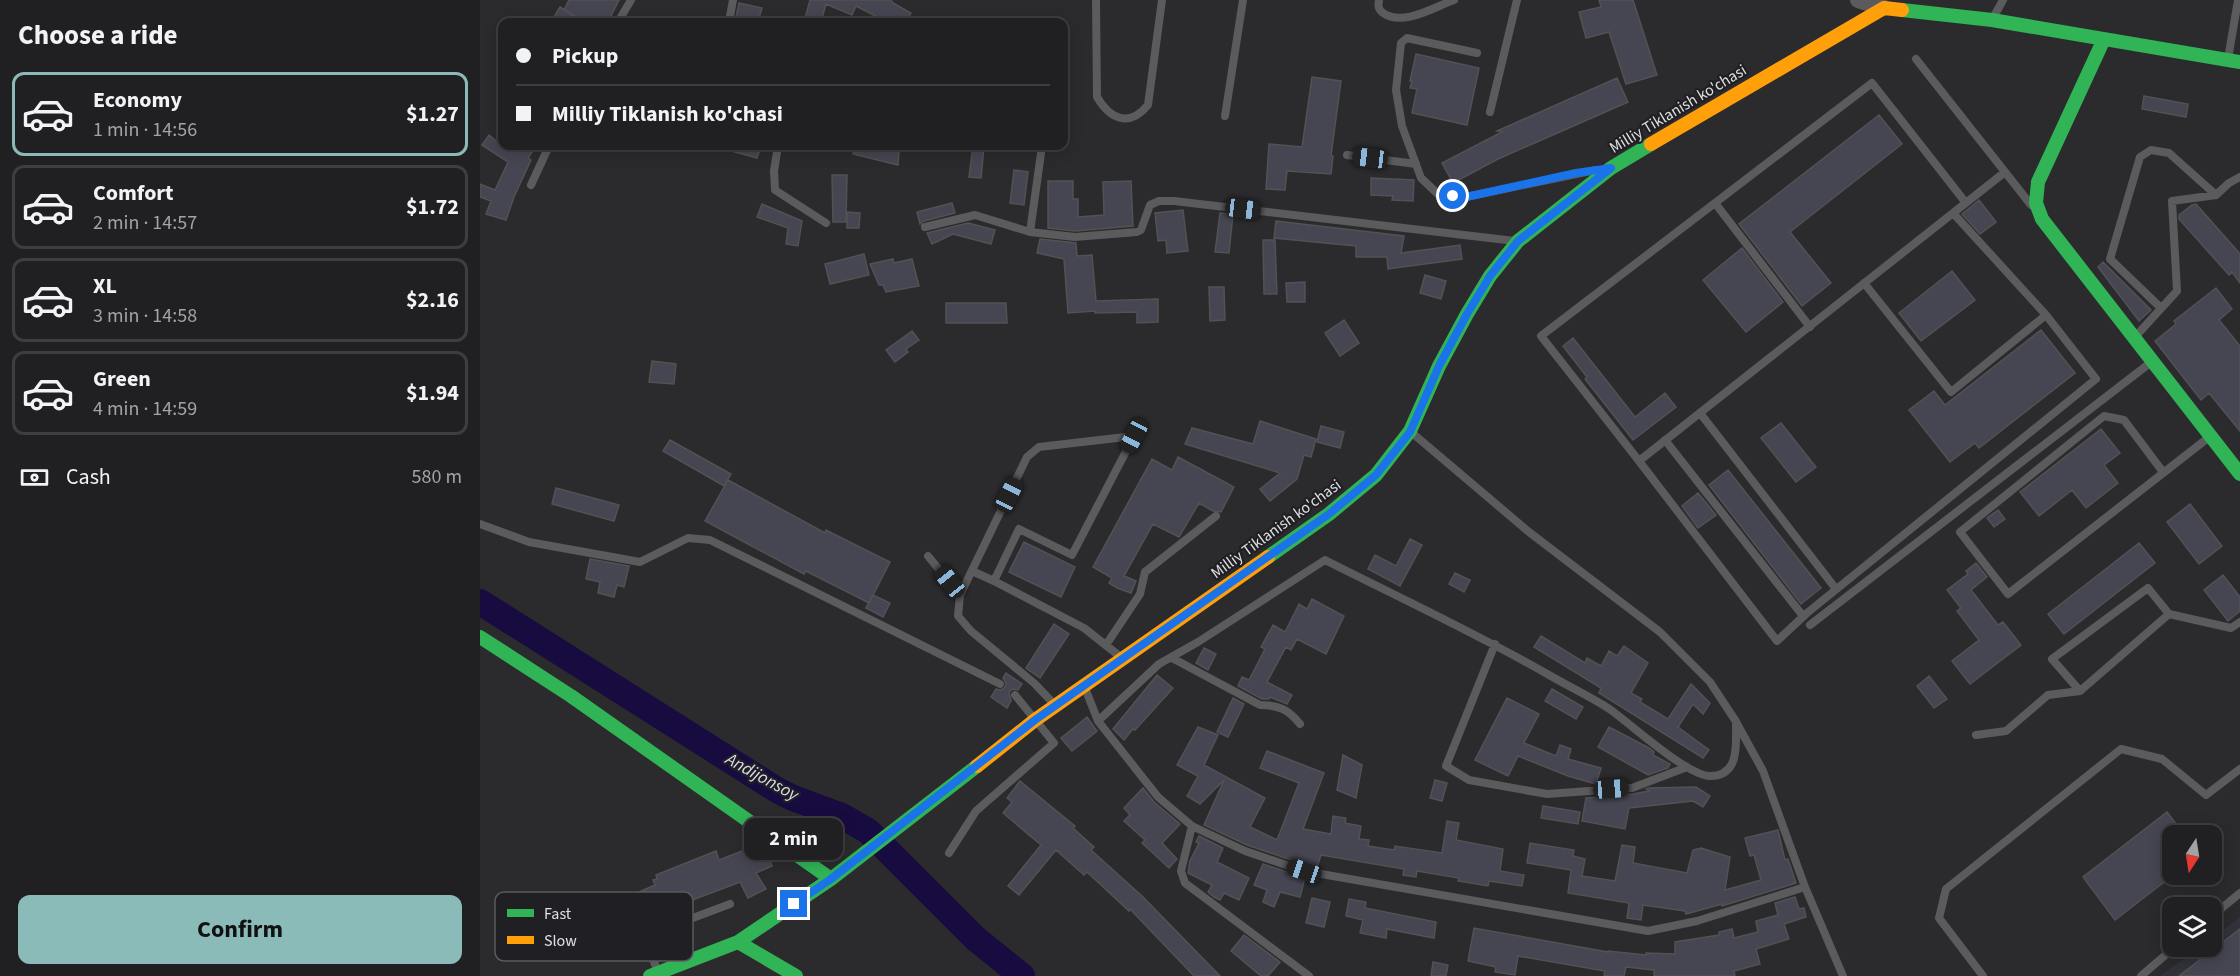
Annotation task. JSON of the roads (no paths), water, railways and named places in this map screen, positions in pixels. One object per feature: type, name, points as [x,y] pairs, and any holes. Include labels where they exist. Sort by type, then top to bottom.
[{"type":"main road","points":[[1884,8],[1992,20],[2234,61]]},
{"type":"main road","name":"Milliy Tiklanish ko'chasi","points":[[693,959],[738,942],[831,879],[1055,705],[1329,514],[1376,475],[1410,432],[1439,366],[1467,314],[1490,276],[1518,241],[1611,168],[1749,85],[1884,8]]},
{"type":"main road","points":[[2103,39],[2038,182],[2036,203],[2042,219],[2240,474]]},
{"type":"main road","points":[[480,637],[572,696],[831,879]]},
{"type":"main road","points":[[738,942],[796,976]]},
{"type":"main road","name":"Milliy Tiklanish ko'chasi","points":[[654,974],[688,961]]},
{"type":"street","points":[[1858,0],[1884,8]]},
{"type":"street","points":[[1973,18],[1975,0]]},
{"type":"lane","points":[[620,18],[631,0]]},
{"type":"lane","points":[[730,18],[733,0]]},
{"type":"lane","points":[[1096,0],[1096,97],[1105,111],[1122,118],[1132,117],[1142,112],[1148,105],[1162,0]]},
{"type":"lane","points":[[1226,116],[1243,0]]},
{"type":"lane","points":[[1379,0],[1380,10],[1397,18],[1407,17],[1454,0]]},
{"type":"lane","points":[[1490,112],[1517,0]]},
{"type":"lane","points":[[1992,20],[2003,0]]},
{"type":"lane","points":[[2234,61],[2238,0]]},
{"type":"lane","points":[[1477,53],[1407,38],[1401,43],[1396,90],[1402,126],[1421,178],[1440,196],[1466,197],[1576,173],[1611,168]]},
{"type":"lane","points":[[1916,59],[2042,219]]},
{"type":"lane","points":[[1953,213],[2046,315],[2096,379],[1803,616],[1777,641],[1640,461],[1541,336],[1872,83],[1966,203]]},
{"type":"lane","points":[[531,185],[547,150]]},
{"type":"lane","points":[[777,150],[774,171],[775,190],[826,223]]},
{"type":"lane","points":[[1029,232],[1041,150]]},
{"type":"lane","points":[[2161,308],[2110,259],[2140,157],[2151,150],[2169,153],[2216,195]]},
{"type":"lane","points":[[1347,155],[1416,164]]},
{"type":"lane","points":[[1640,461],[2005,172]]},
{"type":"lane","points":[[2134,337],[2177,291],[2172,201],[2216,195],[2240,177]]},
{"type":"lane","points":[[925,228],[975,215],[1029,232],[1075,237],[1137,232],[1141,230],[1150,205],[1159,201],[1174,201],[1518,241]]},
{"type":"lane","points":[[1715,203],[1809,327]]},
{"type":"lane","points":[[1864,283],[1951,392],[2046,315]]},
{"type":"lane","points":[[1810,625],[2152,361]]},
{"type":"lane","points":[[1700,413],[1836,589]]},
{"type":"lane","points":[[2163,472],[2124,420],[2104,416],[1959,532],[2008,594],[2210,436]]},
{"type":"lane","points":[[1410,432],[1529,532],[1660,632],[1710,682],[1736,720],[1763,771],[1804,887],[1843,976]]},
{"type":"lane","points":[[994,581],[1019,529],[1072,555],[1134,436],[1039,447],[1027,457],[960,596],[958,616],[964,623],[1034,682],[1055,705]]},
{"type":"lane","points":[[1665,440],[1803,616]]},
{"type":"lane","points":[[1106,645],[1140,594],[1145,572],[1216,516]]},
{"type":"lane","points":[[480,524],[529,542],[640,562],[688,538],[710,540],[999,684]]},
{"type":"lane","points":[[928,556],[960,596]]},
{"type":"lane","points":[[1098,721],[1159,664],[1172,658],[1325,560],[1495,644],[1608,708],[1687,767],[1708,776],[1723,774],[1732,765],[1737,754],[1736,720]]},
{"type":"lane","points":[[972,570],[1084,628],[1122,658]]},
{"type":"lane","points":[[2080,691],[2052,659],[2148,588],[2169,614],[2231,628],[2240,622]]},
{"type":"lane","points":[[1976,735],[2006,730],[2048,695],[2080,691],[2169,614]]},
{"type":"lane","points":[[1495,644],[1446,766],[1469,780],[1547,794],[1632,788],[1687,767]]},
{"type":"lane","points":[[1172,658],[1260,705],[1275,705],[1293,714],[1300,724]]},
{"type":"lane","points":[[1084,685],[1098,721],[1158,797],[1192,826],[1245,851],[1304,871],[1648,931],[1697,921],[1804,887]]},
{"type":"lane","points":[[949,853],[976,811],[1054,743],[1015,695]]},
{"type":"lane","points":[[1983,976],[1939,918],[1946,888],[2121,749],[2162,759],[2206,795],[2240,770]]},
{"type":"lane","points":[[1192,826],[1181,871],[1185,883],[1309,976]]},
{"type":"lane","points":[[2222,908],[2240,893]]},
{"type":"lane","points":[[693,918],[730,904]]},
{"type":"lane","points":[[2141,976],[2163,957]]},
{"type":"waterway","name":"Andijonsoy","points":[[480,602],[777,790],[842,816],[868,831],[976,939],[1022,976]]}]
